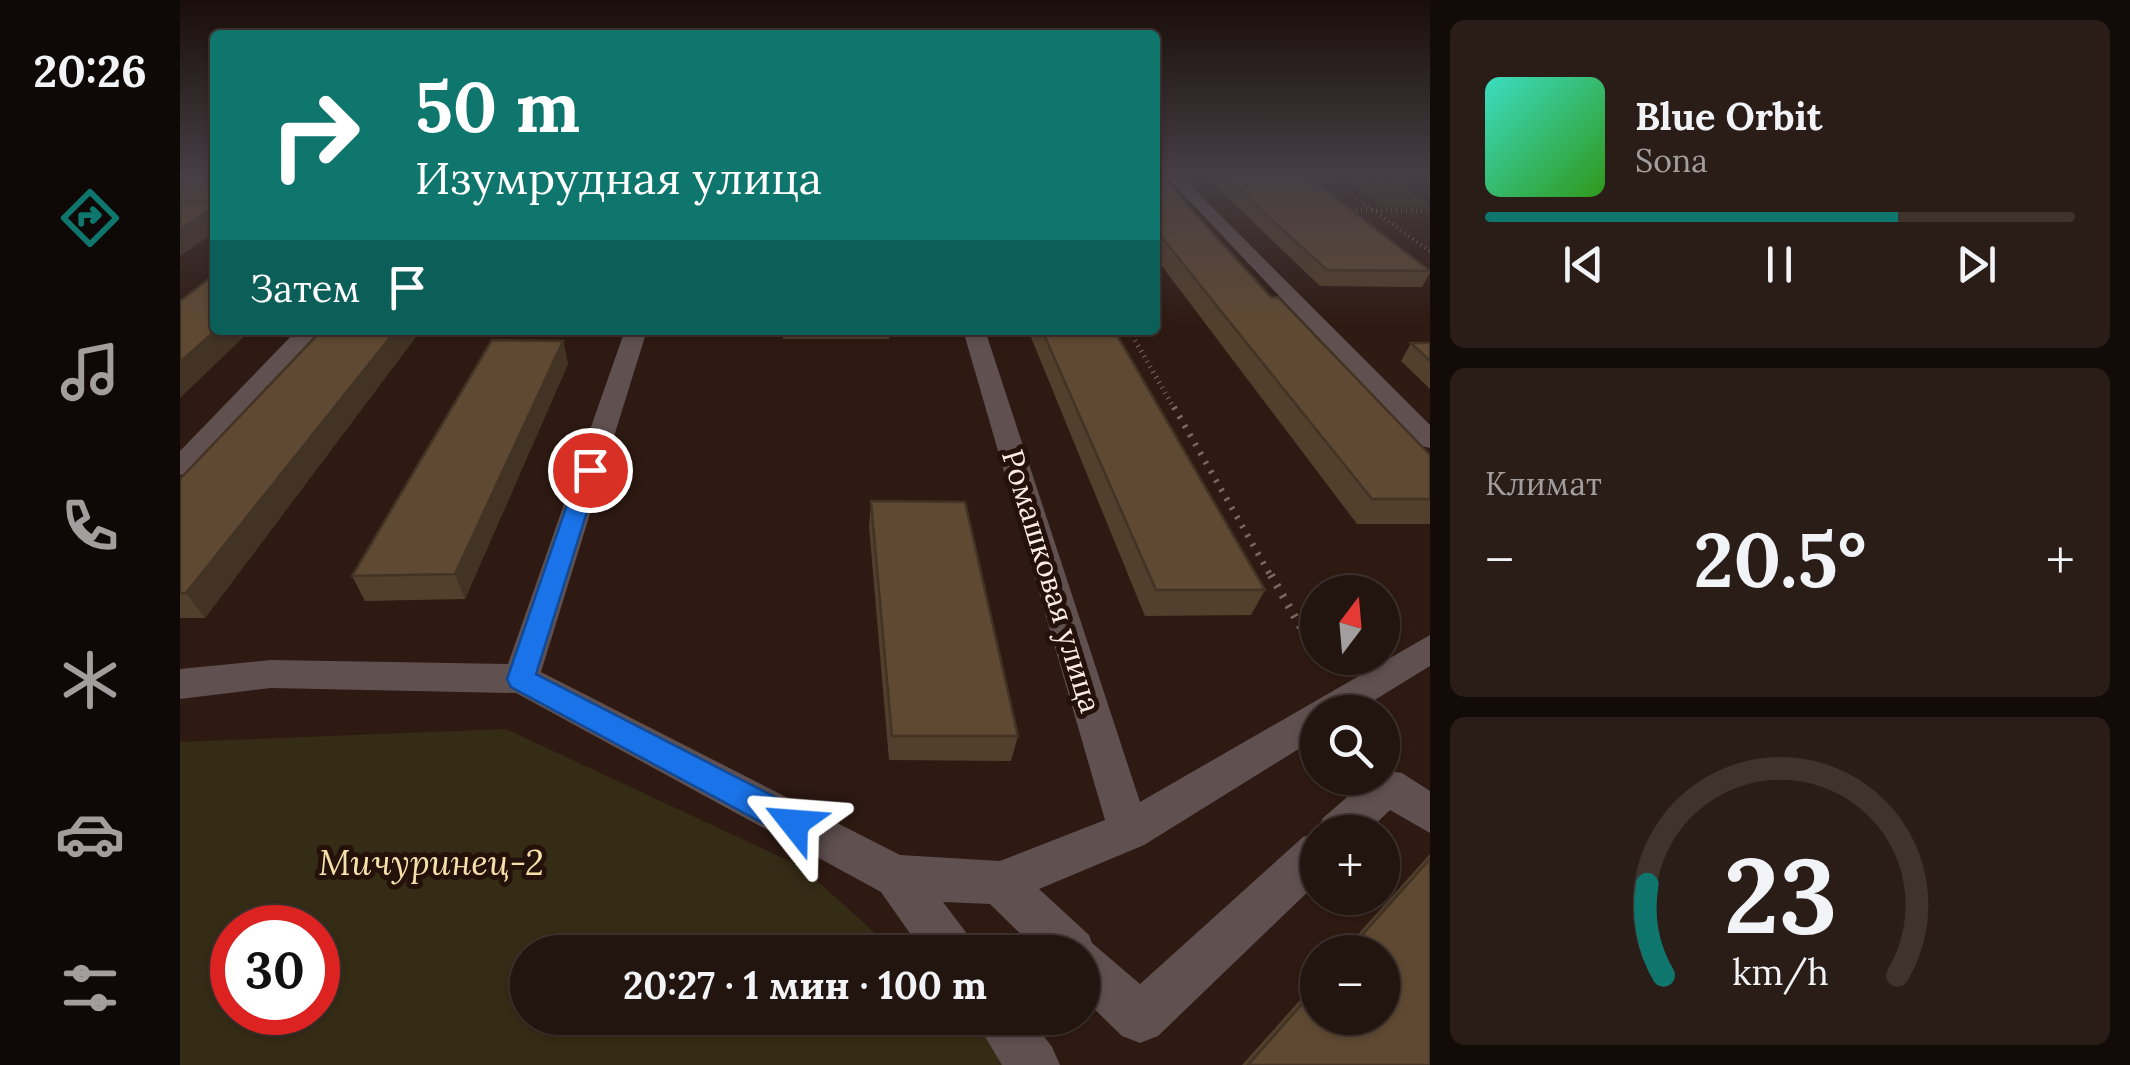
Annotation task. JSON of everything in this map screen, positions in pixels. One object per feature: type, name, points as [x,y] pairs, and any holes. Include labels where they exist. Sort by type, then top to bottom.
[{"type":"street","points":[[1220,225],[1430,440]]},
{"type":"street","points":[[180,467],[304,335]]},
{"type":"street","points":[[520,679],[634,335]]},
{"type":"street","name":"Ромашковая улица","points":[[976,335],[1129,831]]},
{"type":"street","points":[[1353,695],[1430,649]]},
{"type":"street","points":[[180,684],[272,674],[520,679],[897,877],[1000,884],[1129,831],[1300,728]]},
{"type":"street","points":[[1356,815],[1388,786],[1430,814]]},
{"type":"street","points":[[1100,980],[1140,1018],[1300,869]]},
{"type":"street","points":[[897,877],[940,935]]},
{"type":"street","points":[[1000,884],[1054,935]]},
{"type":"street","points":[[1012,1035],[1034,1065]]},
{"type":"path","points":[[1390,225],[1430,251]]},
{"type":"path","points":[[1131,335],[1300,627]]},
{"type":"green space","name":"Мичуринец-2","points":[[506,729],[802,867],[877,935],[510,935],[510,1035],[986,1035],[1019,1065],[180,1065],[180,742]]},
{"type":"building","points":[[1160,225],[1205,225],[1271,297],[1278,297],[1430,455],[1430,499],[1372,499],[1160,235]]},
{"type":"building","points":[[1277,225],[1370,225],[1430,271],[1327,270]]},
{"type":"building","points":[[210,278],[210,335],[180,362],[180,301]]},
{"type":"building","points":[[317,335],[392,335],[186,593],[180,593],[180,479]]},
{"type":"building","points":[[1044,335],[1117,335],[1265,590],[1156,590]]},
{"type":"building","points":[[492,340],[563,341],[455,574],[352,576]]},
{"type":"building","points":[[1411,343],[1430,343],[1430,361]]},
{"type":"building","points":[[871,501],[965,502],[1018,736],[892,736]]},
{"type":"building","points":[[1430,859],[1430,1065],[1248,1065],[1300,1006],[1300,1035],[1400,1035],[1400,935],[1362,935],[1380,915],[1400,915],[1400,893]]},
{"type":"route","points":[[590,470],[520,679],[794,823]]}]
